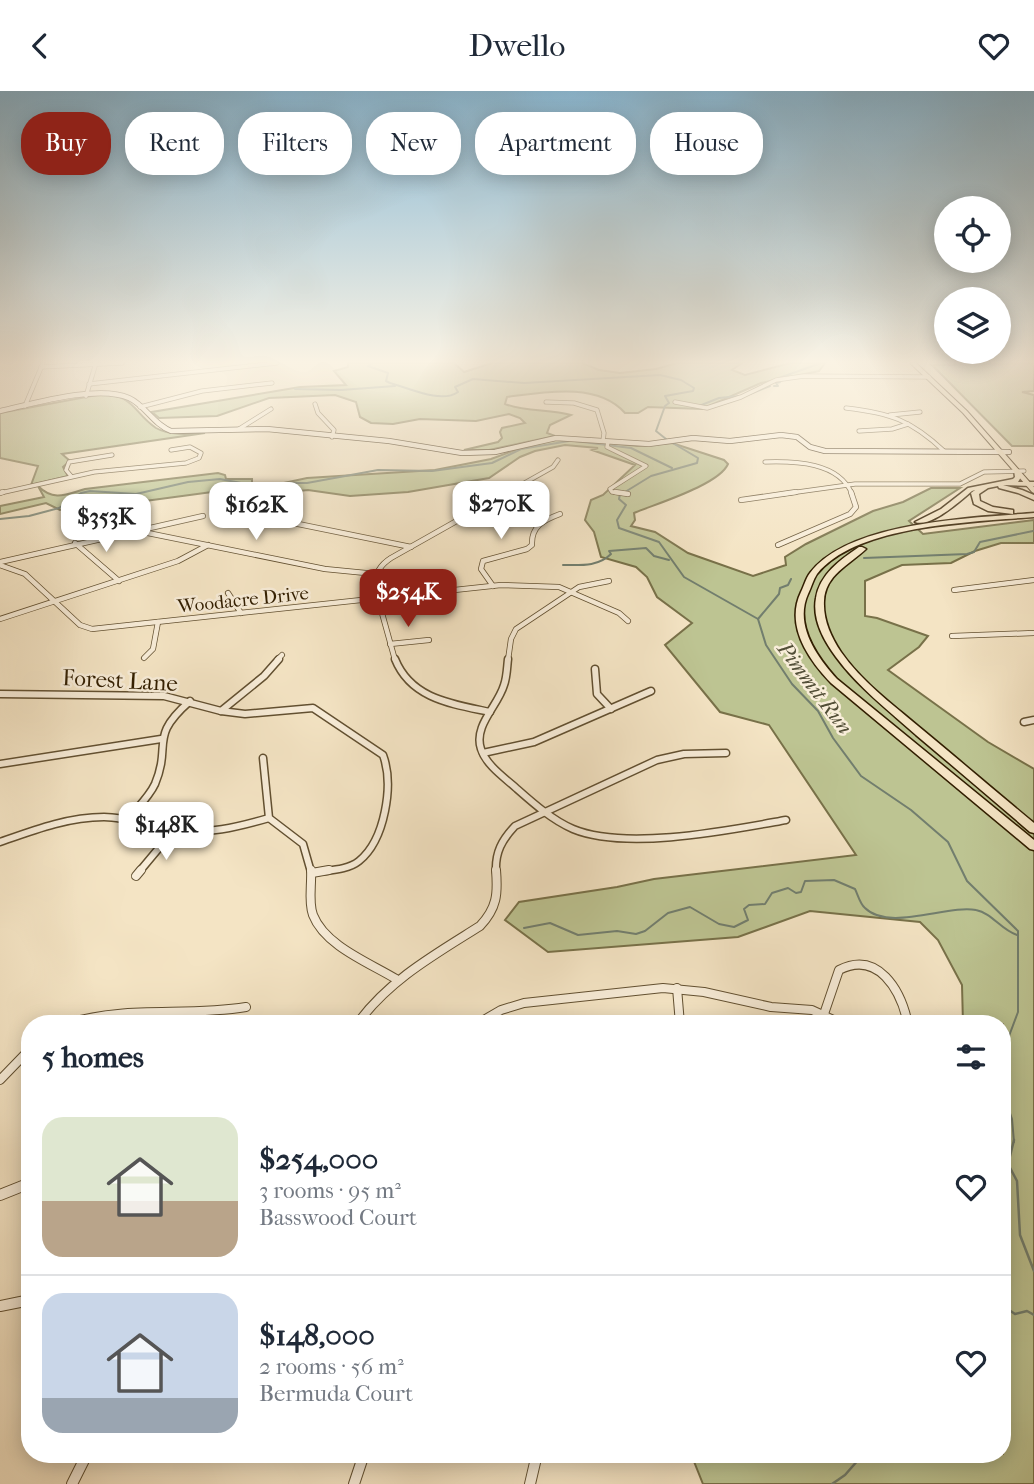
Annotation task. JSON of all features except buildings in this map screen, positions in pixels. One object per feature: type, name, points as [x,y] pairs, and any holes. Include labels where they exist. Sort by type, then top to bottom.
[{"type":"highway","points":[[1020,471],[1016,480],[970,489],[937,515],[874,535],[846,549],[818,569],[801,597],[801,626],[815,658],[828,675],[858,703],[1034,846]]},
{"type":"highway","points":[[997,484],[1033,482]]},
{"type":"highway","points":[[1034,498],[1020,491],[998,487],[981,489],[974,496],[980,504],[996,510],[1034,515]]},
{"type":"highway","points":[[846,549],[882,535],[914,528],[1034,515]]},
{"type":"highway","points":[[1034,515],[921,530],[874,543],[848,557],[832,571],[822,587],[818,605],[825,635],[852,673],[1034,829]]},
{"type":"main road","points":[[164,428],[167,431],[239,429],[389,441],[462,453],[493,452],[556,437],[606,443],[646,444],[696,438],[727,441],[784,435],[797,437],[811,448],[825,451],[1009,452]]},
{"type":"main road","points":[[979,428],[1000,452],[1033,482],[1034,491]]},
{"type":"main road","points":[[988,428],[1009,452],[1020,471]]},
{"type":"street","points":[[332,428],[332,437]]},
{"type":"street","points":[[602,428],[606,443],[646,467],[612,485],[610,489],[628,494]]},
{"type":"street","points":[[859,431],[895,428]]},
{"type":"street","points":[[917,428],[928,433],[944,451]]},
{"type":"street","points":[[0,493],[105,470],[186,463],[199,458],[201,453],[190,447],[171,450]]},
{"type":"street","points":[[71,476],[66,470],[69,462],[112,456]]},
{"type":"street","points":[[490,712],[438,701],[413,688],[398,671],[374,585],[376,574],[387,560],[555,466],[558,460]]},
{"type":"street","points":[[765,462],[812,466],[832,474],[847,485],[856,505],[853,512],[778,545]]},
{"type":"street","points":[[741,501],[847,485],[956,484],[984,472],[1020,471]]},
{"type":"street","points":[[494,586],[481,569],[483,561],[496,555],[527,550],[532,545],[534,527],[560,514]]},
{"type":"street","points":[[0,563],[75,543],[203,516]]},
{"type":"street","points":[[259,516],[411,547]]},
{"type":"street","points":[[133,530],[332,571],[376,574]]},
{"type":"street","points":[[75,543],[118,581]]},
{"type":"street","points":[[0,619],[178,561],[208,545]]},
{"type":"street","name":"Woodacre Drive","points":[[0,563],[25,574],[81,626],[89,628],[494,586],[550,585],[619,613],[628,621]]},
{"type":"street","points":[[954,590],[1034,580]]},
{"type":"street","points":[[609,581],[581,586],[516,629],[511,639],[504,686],[480,734],[483,753],[492,765],[546,811],[578,831],[614,836],[686,834],[786,820]]},
{"type":"street","points":[[229,593],[241,613]]},
{"type":"street","points":[[144,658],[153,649],[158,622]]},
{"type":"street","points":[[952,636],[1034,632]]},
{"type":"street","points":[[390,644],[429,640]]},
{"type":"street","points":[[220,711],[264,676],[282,655]]},
{"type":"street","points":[[595,669],[596,691],[611,709]]},
{"type":"street","points":[[483,753],[534,742],[651,691]]},
{"type":"street","name":"Forest Lane","points":[[0,694],[100,693],[190,701],[220,711],[245,714],[313,708],[386,758],[388,801],[384,817],[363,858],[357,863],[312,873]]},
{"type":"street","points":[[128,819],[154,784],[160,739],[167,721],[190,701]]},
{"type":"street","points":[[1024,722],[1034,720]]},
{"type":"street","points":[[0,764],[160,739]]},
{"type":"street","points":[[363,1015],[375,999],[396,979],[488,920],[499,899],[494,867],[503,840],[515,826],[657,760],[684,754],[726,753]]},
{"type":"street","points":[[262,758],[269,818],[303,845],[312,873],[311,909],[322,930],[396,979]]},
{"type":"street","points":[[0,842],[74,819],[128,819],[174,830],[215,831],[269,818]]},
{"type":"street","points":[[136,876],[174,830]]},
{"type":"street","points":[[492,1015],[532,1002],[677,988],[771,1007],[806,1009],[824,1014],[839,970],[850,964],[859,964],[881,974],[895,987],[906,1015]]},
{"type":"street","points":[[677,988],[679,1015]]},
{"type":"street","points":[[101,1015],[225,1011],[246,1007]]},
{"type":"street","points":[[0,1080],[21,1058]]},
{"type":"street","points":[[0,1195],[21,1187]]},
{"type":"street","points":[[0,1306],[21,1302]]},
{"type":"street","points":[[72,1484],[82,1463]]},
{"type":"street","points":[[354,1484],[361,1463]]},
{"type":"street","points":[[530,1484],[535,1463]]},
{"type":"green space","points":[[0,428],[156,428],[180,434],[205,433],[62,454],[70,461],[63,467],[68,476],[31,485],[38,466],[0,458]]},
{"type":"green space","points":[[502,428],[549,428],[547,433],[555,436],[489,450],[464,450],[498,442],[502,438]]},
{"type":"green space","points":[[994,428],[1034,428],[1034,446],[1012,446]]},
{"type":"green space","points":[[571,439],[637,446],[672,443],[724,460],[728,464],[712,479],[686,493],[634,513],[635,520],[631,526],[655,532],[688,553],[753,576],[786,565],[785,557],[806,544],[873,511],[903,502],[931,488],[960,488],[909,521],[923,534],[1034,520],[1034,543],[1001,543],[975,551],[951,563],[902,565],[865,581],[865,616],[928,636],[919,647],[888,670],[988,742],[1034,769],[1034,1484],[703,1484],[695,1463],[1011,1463],[1011,1015],[963,1015],[962,985],[938,940],[920,922],[810,911],[738,937],[548,952],[505,920],[519,902],[654,879],[856,855],[769,725],[720,712],[665,645],[692,623],[657,597],[647,577],[636,567],[601,557],[594,532],[585,520],[591,500],[603,495],[635,465],[592,450],[598,448],[565,445],[520,457],[489,478],[408,492],[350,496],[308,490],[251,496],[248,499],[255,512],[245,496],[212,492],[145,501],[81,504],[60,510],[46,503],[0,514],[0,506],[44,497],[38,486],[50,494],[61,495],[85,489],[218,473],[225,475],[226,479],[252,479],[252,485],[270,486],[307,478],[435,470],[491,459],[540,441]]},
{"type":"waterway","name":"Pimmit Run","points":[[657,428],[656,431],[666,439]]},
{"type":"waterway","points":[[0,519],[29,516],[59,508],[81,493],[90,491],[136,494],[188,482],[220,479],[241,483],[307,483],[378,470],[432,471],[492,463],[521,449],[569,441]]},
{"type":"waterway","points":[[575,441],[631,448],[672,468]]},
{"type":"waterway","name":"Pimmit Run","points":[[625,492],[651,476],[697,463],[698,458],[671,442]]},
{"type":"waterway","name":"Pimmit Run","points":[[620,494],[619,499],[626,505],[617,520],[619,528],[659,542],[684,577],[758,619]]},
{"type":"waterway","points":[[864,558],[967,554],[974,552],[980,542],[1033,531]]},
{"type":"waterway","points":[[563,565],[595,563],[611,554],[609,551],[646,548],[654,556],[669,560]]},
{"type":"waterway","points":[[758,619],[779,594],[780,588],[788,585],[791,579]]},
{"type":"waterway","name":"Pimmit Run","points":[[758,619],[766,645],[792,684],[818,711],[833,738],[861,776],[911,810],[948,842],[967,881],[1018,931],[1018,1012],[1011,1031]]},
{"type":"waterway","points":[[524,928],[550,923],[578,935],[617,931],[636,934],[645,931],[668,913],[690,907],[719,924],[734,927],[748,920],[744,909],[749,905],[765,904],[772,893],[788,888],[796,893],[801,892],[805,881],[834,880],[855,889],[863,906],[876,915],[904,918],[964,909],[976,910],[987,914],[1017,935]]},
{"type":"waterway","name":"Pimmit Run","points":[[1011,1116],[1014,1141]]},
{"type":"waterway","name":"Pimmit Run","points":[[1011,1152],[1014,1141]]},
{"type":"waterway","name":"Pimmit Run","points":[[1011,1170],[1017,1181],[1020,1235],[1034,1271]]},
{"type":"waterway","points":[[1011,1311],[1015,1314],[1027,1311],[1034,1315]]},
{"type":"waterway","points":[[832,1484],[856,1463]]}]
